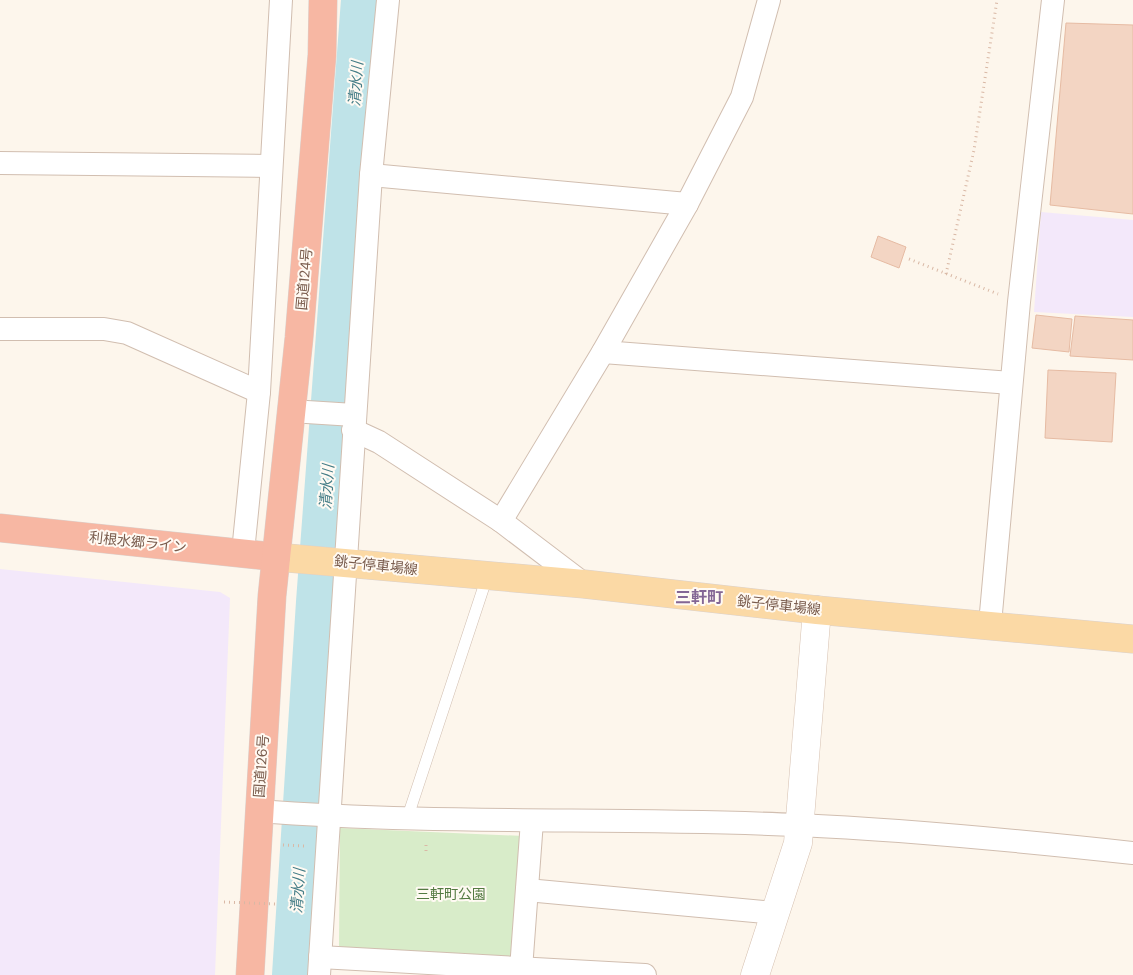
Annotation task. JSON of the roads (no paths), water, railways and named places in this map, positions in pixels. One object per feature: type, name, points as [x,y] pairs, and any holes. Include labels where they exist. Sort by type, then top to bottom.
[{"type":"highway","name":"国道124号","points":[[276,556],[299,338],[322,55],[323,0]]},
{"type":"highway","name":"利根水郷ライン","points":[[0,528],[276,556]]},
{"type":"highway","name":"国道126号","points":[[250,975],[270,812],[276,556]]},
{"type":"main road","name":"銚子停車場線","points":[[276,556],[584,584],[816,610],[990,624],[1133,640]]},
{"type":"street","points":[[243,552],[259,392],[281,0]]},
{"type":"street","points":[[388,0],[371,175],[320,966],[521,969],[645,975]]},
{"type":"street","points":[[501,521],[603,352],[688,204],[742,97],[770,0]]},
{"type":"street","points":[[990,624],[1019,302],[1053,0]]},
{"type":"street","points":[[0,163],[271,166]]},
{"type":"street","points":[[371,175],[688,204]]},
{"type":"street","points":[[0,329],[104,329],[127,333],[259,392]]},
{"type":"street","points":[[603,352],[1011,383]]},
{"type":"street","points":[[291,411],[354,422],[378,442],[501,521],[584,584]]},
{"type":"street","points":[[754,975],[798,843],[816,610]]},
{"type":"street","points":[[270,812],[407,819],[799,825],[1002,839],[1133,853]]},
{"type":"street","points":[[521,969],[532,821]]},
{"type":"street","points":[[527,890],[774,913]]},
{"type":"lane","points":[[407,819],[488,576]]},
{"type":"waterway","name":"清水川","points":[[293,975],[317,602],[362,0]]},
{"type":"district","name":"三軒町","points":[[699,597]]},
{"type":"park label","name":"三軒町公園","points":[[451,894]]}]
